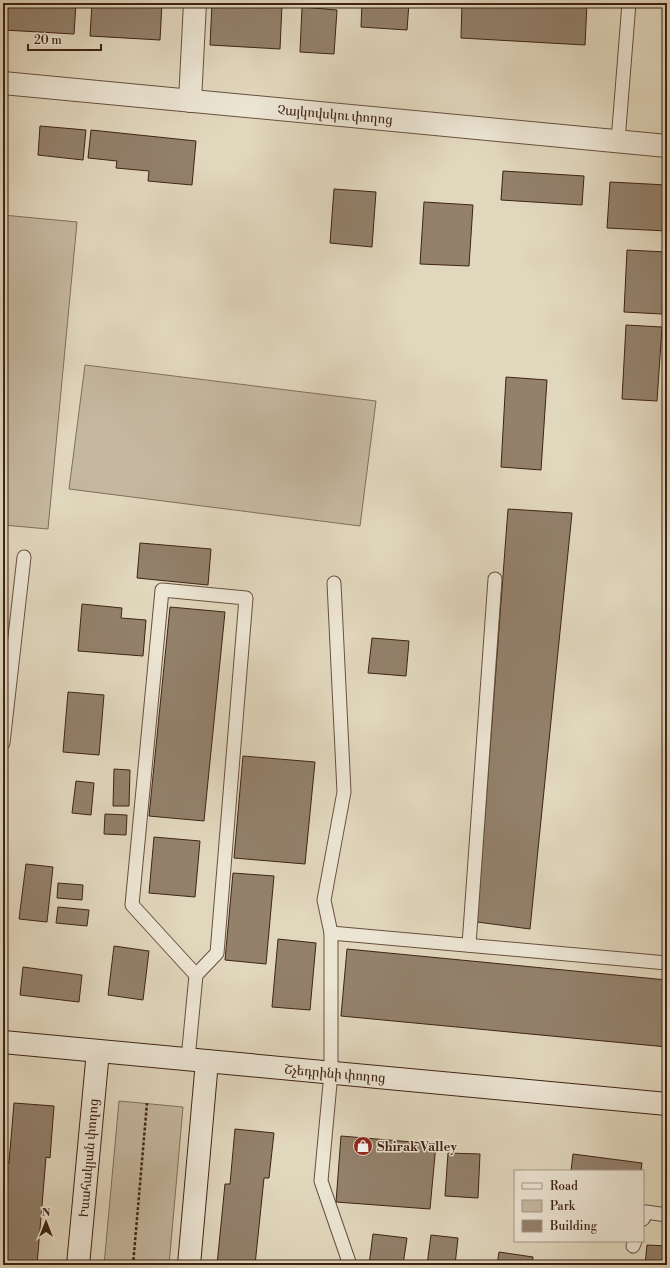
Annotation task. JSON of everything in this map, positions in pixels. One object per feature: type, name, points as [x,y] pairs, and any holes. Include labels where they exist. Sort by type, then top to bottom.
[{"type":"street","points":[[190,101],[195,3]]},
{"type":"street","name":"Չայկովսկու փողոց","points":[[3,83],[667,146]]},
{"type":"street","name":"Շչեդրինի փողոց","points":[[3,1042],[667,1104]]},
{"type":"street","name":"Իսահակյան փողոց","points":[[78,1265],[98,1051]]},
{"type":"street","points":[[189,1265],[198,1060]]},
{"type":"lane","points":[[618,141],[629,3]]},
{"type":"lane","points":[[3,744],[24,556]]},
{"type":"lane","points":[[469,945],[495,579]]},
{"type":"lane","points":[[334,583],[344,792],[324,900],[331,933],[331,1073],[321,1181],[350,1265]]},
{"type":"lane","points":[[196,975],[217,953],[246,598],[162,590],[132,905],[196,975],[198,1060]]},
{"type":"lane","points":[[331,933],[667,963]]},
{"type":"lane","points":[[644,1217],[646,1212],[667,1215]]},
{"type":"path","points":[[133,1265],[147,1103]]},
{"type":"green space","points":[[3,215],[77,222],[48,529],[3,525]]},
{"type":"green space","points":[[85,365],[376,401],[360,526],[69,489]]},
{"type":"green space","points":[[119,1101],[183,1107],[169,1265],[104,1265]]},
{"type":"building","points":[[6,3],[76,3],[74,34],[4,30]]},
{"type":"building","points":[[92,3],[162,3],[160,40],[90,36]]},
{"type":"building","points":[[212,3],[282,4],[280,49],[210,45]]},
{"type":"building","points":[[362,3],[409,3],[407,30],[361,27]]},
{"type":"building","points":[[462,3],[587,3],[585,45],[461,38]]},
{"type":"building","points":[[302,7],[337,10],[334,54],[300,52]]},
{"type":"building","points":[[40,126],[86,130],[83,160],[38,155]]},
{"type":"building","points":[[91,130],[196,141],[192,185],[148,181],[149,171],[116,168],[117,161],[88,158]]},
{"type":"building","points":[[503,171],[584,176],[582,205],[501,200]]},
{"type":"building","points":[[610,182],[667,185],[667,231],[607,228]]},
{"type":"building","points":[[334,189],[376,192],[372,247],[330,243]]},
{"type":"building","points":[[424,202],[473,205],[469,266],[420,264]]},
{"type":"building","points":[[627,250],[666,252],[662,314],[624,312]]},
{"type":"building","points":[[626,325],[662,327],[657,401],[622,399]]},
{"type":"building","points":[[506,377],[547,380],[541,470],[501,467]]},
{"type":"building","points":[[508,509],[572,513],[530,929],[477,922]]},
{"type":"building","points":[[140,543],[211,549],[208,585],[137,578]]},
{"type":"building","points":[[82,604],[122,608],[121,618],[146,620],[143,656],[78,651]]},
{"type":"building","points":[[170,607],[225,612],[204,821],[149,816]]},
{"type":"building","points":[[372,638],[409,641],[406,676],[368,673]]},
{"type":"building","points":[[68,692],[104,695],[99,755],[63,752]]},
{"type":"building","points":[[243,756],[315,762],[305,864],[234,858]]},
{"type":"building","points":[[114,769],[130,770],[129,806],[113,806]]},
{"type":"building","points":[[76,781],[94,783],[91,815],[72,813]]},
{"type":"building","points":[[105,814],[127,815],[126,835],[104,834]]},
{"type":"building","points":[[154,837],[200,841],[195,897],[149,893]]},
{"type":"building","points":[[26,864],[53,867],[47,922],[19,919]]},
{"type":"building","points":[[233,873],[274,876],[266,964],[225,960]]},
{"type":"building","points":[[58,883],[83,885],[82,900],[57,898]]},
{"type":"building","points":[[58,907],[89,910],[87,926],[56,923]]},
{"type":"building","points":[[278,939],[316,943],[310,1010],[272,1007]]},
{"type":"building","points":[[114,946],[149,951],[143,1000],[108,995]]},
{"type":"building","points":[[347,949],[667,980],[667,1047],[341,1016]]},
{"type":"building","points":[[23,967],[82,975],[79,1002],[20,995]]},
{"type":"building","points":[[14,1103],[54,1106],[50,1158],[46,1157],[37,1265],[3,1265],[3,1162],[9,1163]]},
{"type":"building","points":[[235,1129],[274,1133],[269,1178],[264,1178],[255,1265],[217,1265],[225,1184],[230,1184]]},
{"type":"building","points":[[341,1136],[436,1144],[430,1209],[336,1202]]},
{"type":"building","points":[[448,1153],[480,1154],[478,1198],[445,1196]]},
{"type":"building","points":[[573,1154],[642,1163],[641,1170],[571,1170]]},
{"type":"building","points":[[373,1234],[407,1238],[403,1265],[369,1265]]},
{"type":"building","points":[[431,1235],[458,1238],[455,1265],[427,1265]]},
{"type":"building","points":[[647,1245],[667,1246],[667,1265],[645,1265]]},
{"type":"building","points":[[499,1252],[533,1257],[532,1265],[497,1265]]},
{"type":"place","name":"Shirak Valley","points":[[363,1146]]}]
